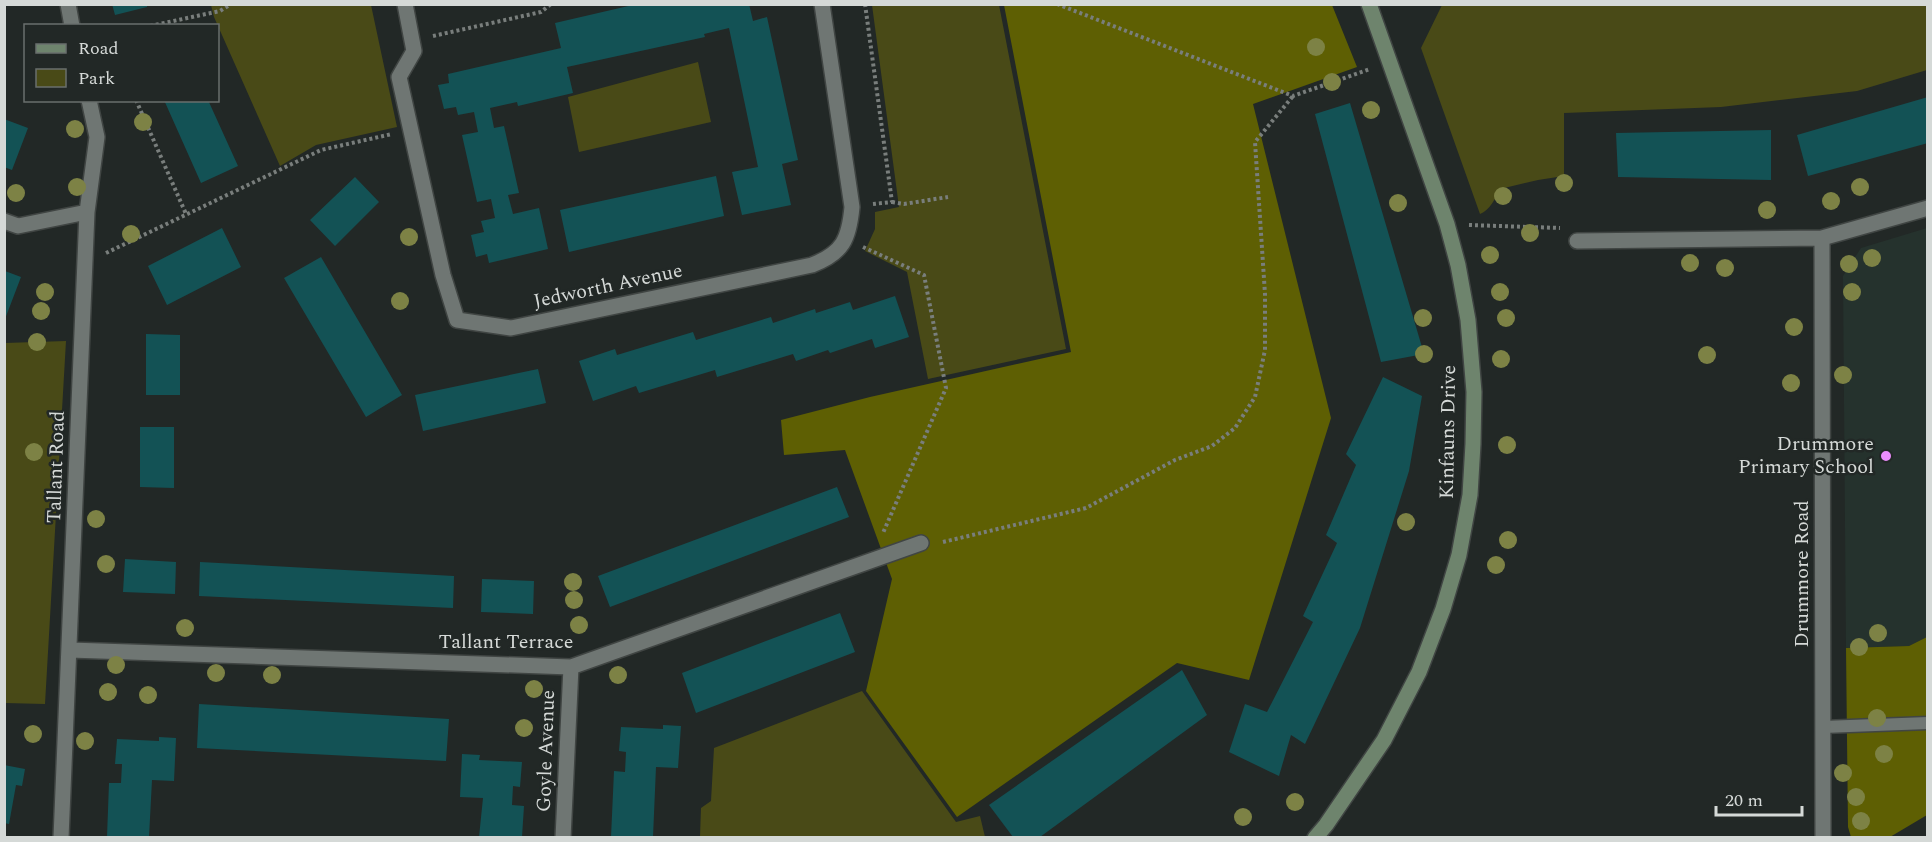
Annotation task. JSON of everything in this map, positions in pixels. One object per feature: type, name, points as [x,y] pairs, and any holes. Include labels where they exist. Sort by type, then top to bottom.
[{"type":"street","points":[[68,4],[72,24]]},
{"type":"street","points":[[405,4],[413,41]]},
{"type":"street","points":[[822,4],[852,207],[846,239]]},
{"type":"street","name":"Kinfauns Drive","points":[[1315,837],[1326,825],[1384,741],[1419,672],[1443,609],[1459,555],[1470,495],[1474,392],[1468,320],[1458,265],[1447,224],[1369,4]]},
{"type":"street","name":"Jedworth Avenue","points":[[413,41],[414,51],[399,77],[443,275],[457,320],[511,328],[812,265],[828,259],[839,250],[846,239]]},
{"type":"street","name":"Tallant Road","points":[[61,837],[87,212],[97,137],[89,102]]},
{"type":"street","points":[[1577,241],[1822,238],[1928,208]]},
{"type":"street","points":[[4,221],[18,226],[87,212]]},
{"type":"street","name":"Drummore Road","points":[[1822,238],[1823,837]]},
{"type":"street","name":"Tallant Terrace","points":[[70,650],[571,667],[921,543]]},
{"type":"street","name":"Goyle Avenue","points":[[563,837],[571,667]]},
{"type":"lane","points":[[1823,727],[1928,723]]},
{"type":"path","points":[[159,24],[220,11],[231,4]]},
{"type":"path","points":[[413,41],[541,12],[550,4]]},
{"type":"path","points":[[865,4],[892,202]]},
{"type":"path","points":[[1057,4],[1293,96]]},
{"type":"path","points":[[921,543],[938,543],[1086,508],[1175,460],[1212,446],[1235,428],[1256,397],[1265,350],[1265,294],[1255,142],[1293,96],[1390,62]]},
{"type":"path","points":[[137,102],[186,214]]},
{"type":"path","points":[[85,262],[321,150],[410,129]]},
{"type":"path","points":[[852,207],[892,202],[904,204],[948,197]]},
{"type":"path","points":[[1447,224],[1565,228],[1577,241]]},
{"type":"path","points":[[846,239],[924,274],[946,388],[884,532]]},
{"type":"shaded area","points":[[1004,5],[1332,5],[1357,67],[1253,104],[1331,418],[1249,680],[1177,663],[957,817],[866,691],[892,579],[845,450],[784,455],[781,420],[870,397],[1071,352]]},
{"type":"shaded area","name":"Drummore Primary School","points":[[1927,228],[1928,637],[1909,646],[1846,648],[1843,276],[1861,248]]},
{"type":"shaded area","points":[[1927,637],[1927,815],[1890,837],[1851,837],[1848,827],[1846,648],[1909,646]]},
{"type":"green space","points":[[211,5],[371,5],[397,127],[316,145],[280,166],[214,17]]},
{"type":"green space","points":[[872,5],[999,5],[1066,349],[928,379],[907,272],[865,251],[875,229],[875,212],[899,207]]},
{"type":"green space","points":[[1442,5],[1927,5],[1927,70],[1857,91],[1721,107],[1564,113],[1564,176],[1500,189],[1489,207],[1480,214],[1421,48]]},
{"type":"green space","points":[[698,62],[711,122],[579,152],[568,97]]},
{"type":"green space","points":[[66,341],[45,704],[5,703],[5,343]]},
{"type":"green space","points":[[862,691],[956,822],[980,816],[985,837],[700,837],[701,808],[711,801],[714,748]]},
{"type":"building","points":[[112,4],[147,4],[147,7],[115,15]]},
{"type":"building","points":[[637,4],[749,4],[753,21],[767,17],[798,160],[782,164],[791,205],[742,215],[732,172],[758,167],[729,28],[704,34],[705,37],[567,67],[573,93],[518,106],[517,102],[490,108],[494,128],[504,126],[519,193],[508,195],[513,214],[539,208],[548,249],[489,263],[487,254],[476,257],[471,235],[484,232],[481,221],[495,218],[491,199],[477,202],[462,135],[478,132],[474,112],[458,115],[456,107],[444,109],[438,85],[449,83],[448,74],[561,48],[555,23]]},
{"type":"building","points":[[1928,97],[1928,143],[1808,176],[1797,135]]},
{"type":"building","points":[[165,102],[209,102],[238,166],[201,183]]},
{"type":"building","points":[[1350,103],[1424,354],[1381,362],[1315,114]]},
{"type":"building","points":[[4,119],[28,128],[12,170],[4,167]]},
{"type":"building","points":[[1771,130],[1771,180],[1618,177],[1616,133]]},
{"type":"building","points":[[716,176],[724,216],[569,252],[560,210]]},
{"type":"building","points":[[355,177],[379,202],[335,246],[310,220]]},
{"type":"building","points":[[222,228],[241,267],[167,305],[148,266]]},
{"type":"building","points":[[321,257],[402,395],[366,417],[284,278]]},
{"type":"building","points":[[5,271],[21,277],[5,319]]},
{"type":"building","points":[[895,296],[909,337],[875,348],[872,339],[796,361],[793,354],[717,377],[715,370],[639,393],[636,386],[593,401],[579,361],[615,349],[617,355],[693,332],[696,340],[771,317],[773,323],[815,309],[816,313],[850,302],[853,310]]},
{"type":"building","points":[[146,334],[180,335],[180,395],[146,395]]},
{"type":"building","points":[[538,369],[546,403],[423,431],[415,395]]},
{"type":"building","points":[[1383,377],[1422,396],[1409,471],[1360,628],[1305,744],[1291,735],[1279,776],[1229,752],[1245,704],[1267,712],[1313,622],[1303,616],[1337,543],[1326,535],[1356,465],[1346,454]]},
{"type":"building","points":[[140,427],[174,427],[174,488],[140,487]]},
{"type":"building","points":[[837,487],[849,517],[610,607],[598,576]]},
{"type":"building","points":[[125,559],[176,562],[175,594],[123,592]]},
{"type":"building","points":[[200,562],[454,576],[453,608],[199,596]]},
{"type":"building","points":[[482,579],[534,581],[533,614],[481,612]]},
{"type":"building","points":[[840,613],[855,652],[696,713],[682,673]]},
{"type":"building","points":[[1182,670],[1207,715],[1040,837],[1013,837],[989,805]]},
{"type":"building","points":[[199,704],[449,719],[446,761],[197,748]]},
{"type":"building","points":[[663,725],[681,726],[678,768],[656,767],[653,837],[611,837],[614,771],[625,772],[626,752],[619,751],[621,727],[663,729]]},
{"type":"building","points":[[159,737],[176,738],[174,781],[152,780],[149,837],[107,837],[109,783],[121,783],[122,764],[115,764],[117,739],[159,741]]},
{"type":"building","points":[[462,754],[480,755],[479,760],[522,762],[520,787],[513,786],[512,805],[524,806],[522,837],[479,837],[483,798],[460,797]]},
{"type":"building","points":[[4,765],[25,769],[22,786],[16,785],[9,824],[4,823]]},
{"type":"place","name":"Drummore Primary School","points":[[1886,456]]}]
